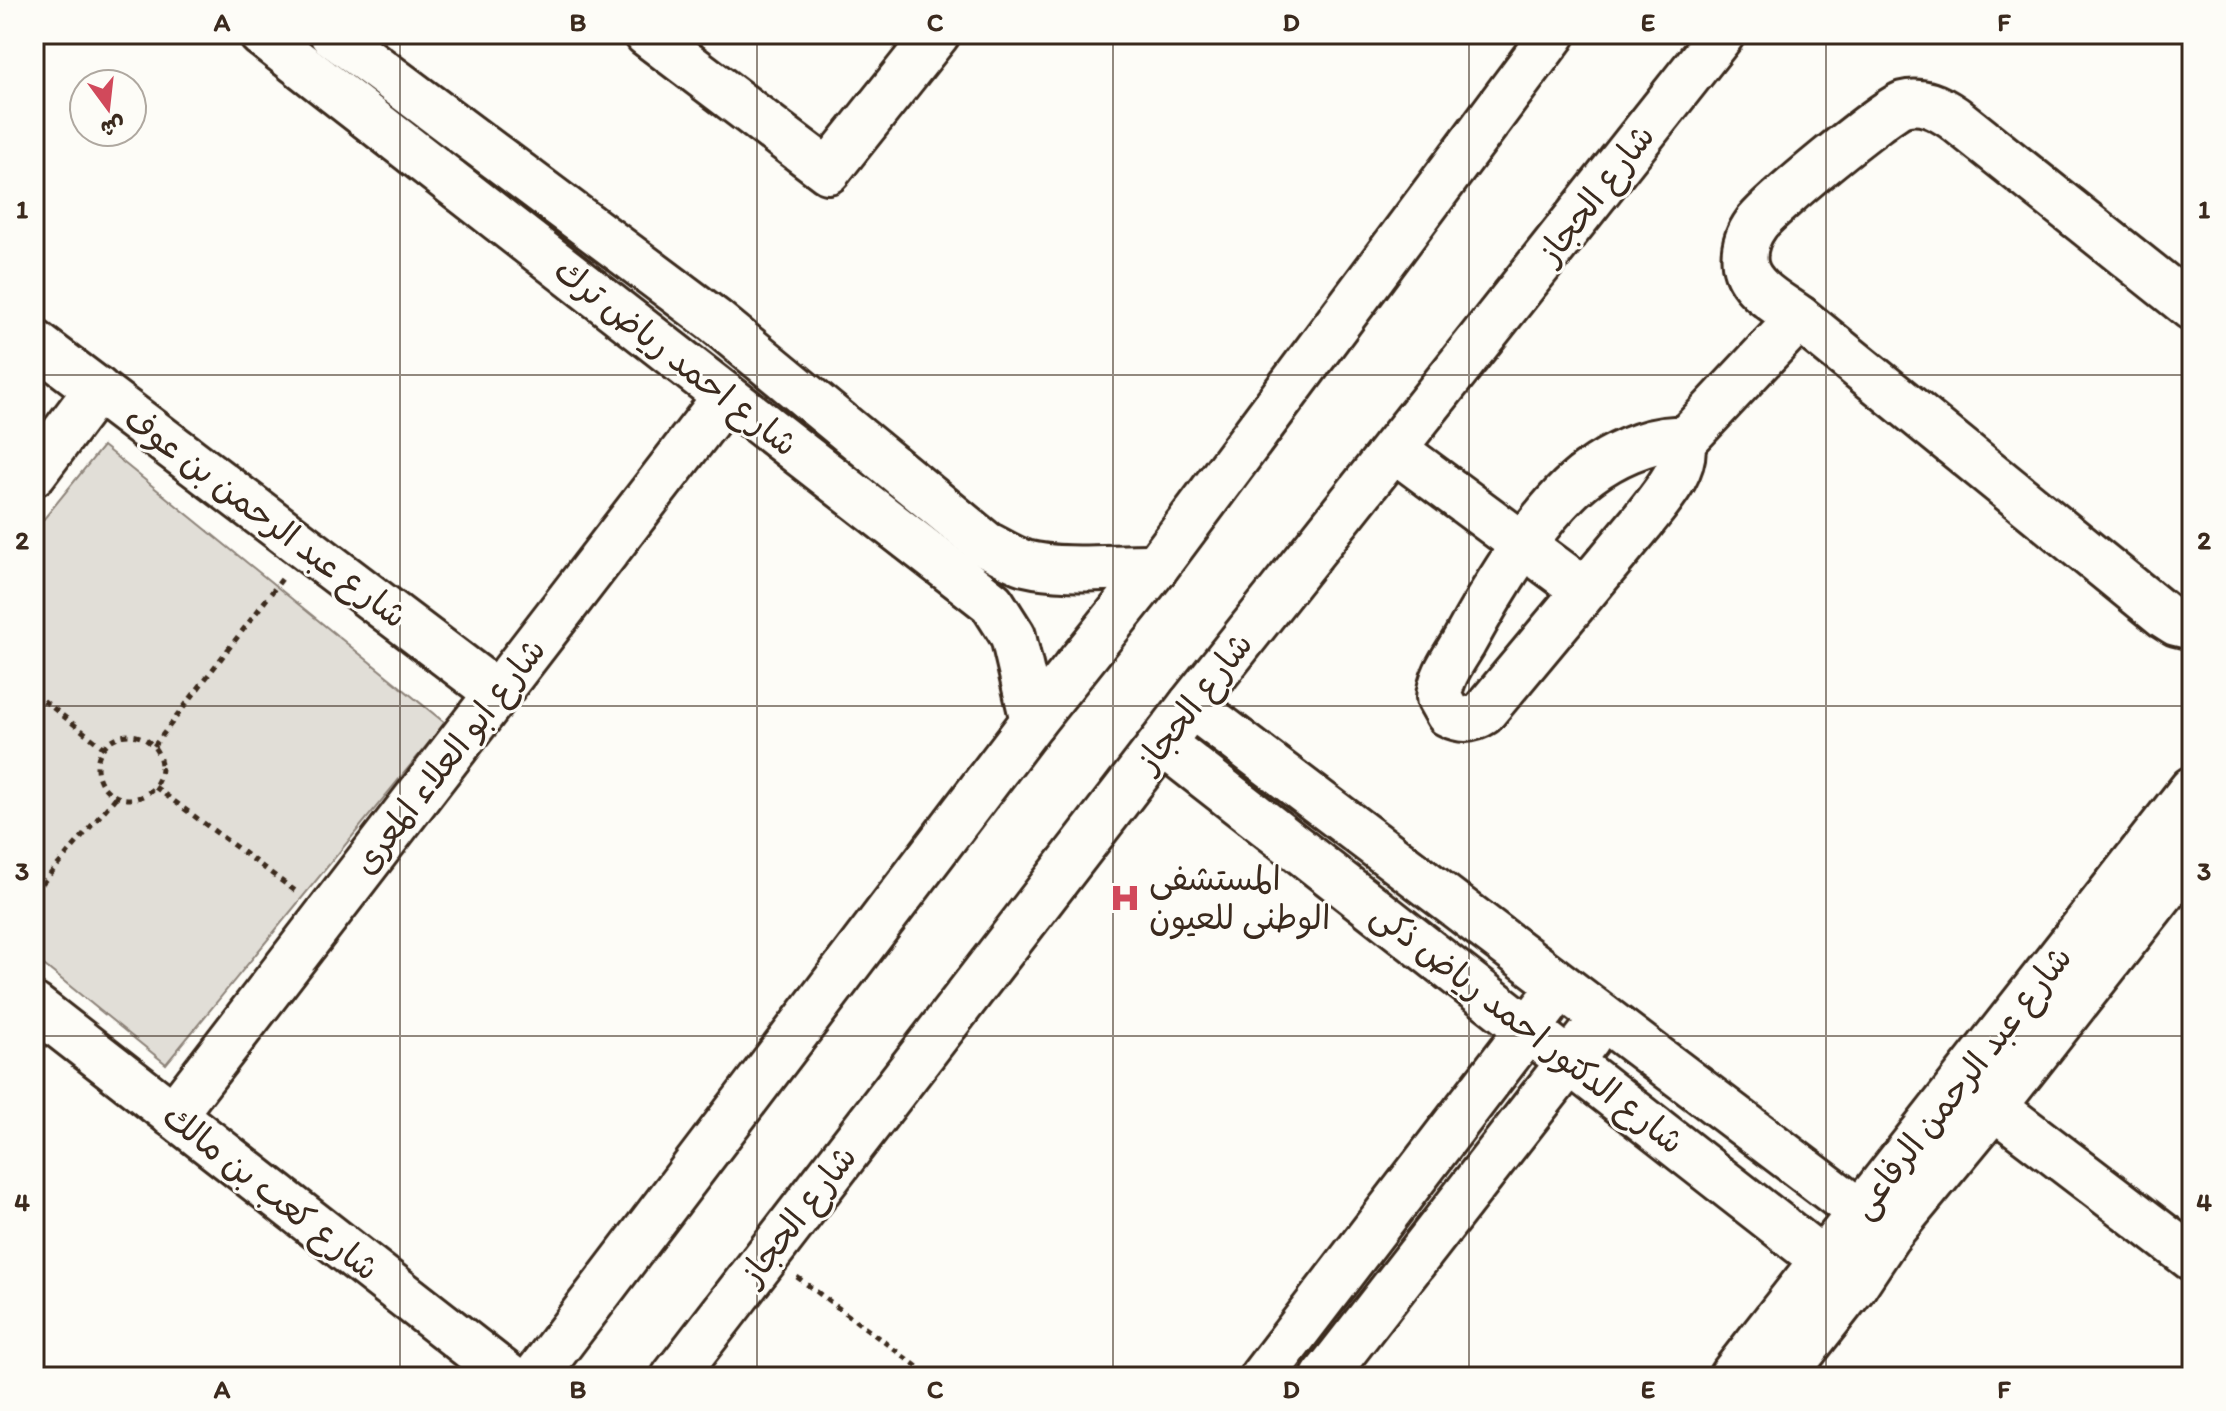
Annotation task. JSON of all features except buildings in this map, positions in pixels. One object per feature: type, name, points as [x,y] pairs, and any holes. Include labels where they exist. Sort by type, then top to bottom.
[{"type":"street","points":[[647,34],[828,171],[937,34]]},
{"type":"street","points":[[535,1377],[1033,721],[1156,567],[1553,34]]},
{"type":"street","points":[[288,48],[340,36]]},
{"type":"street","name":"شارع احمد رياض ترك","points":[[340,36],[714,320],[986,544],[1023,562],[1063,569],[1156,567]]},
{"type":"street","name":"شارع الحجاز","points":[[674,1377],[1191,705],[1394,449],[1706,41]]},
{"type":"street","name":"شارع احمد رياض ترك","points":[[288,48],[992,603],[1013,636],[1033,721]]},
{"type":"street","points":[[2192,308],[1954,118],[1930,104],[1917,102],[1904,104],[1881,117],[1769,211],[1752,230],[1744,255],[1749,277],[1757,287],[2165,616],[2192,627]]},
{"type":"street","points":[[1682,443],[1674,439],[1652,442],[1613,458],[1568,491],[1524,545],[1481,610],[1443,679],[1439,698],[1448,714],[1466,719],[1483,713],[1659,500],[1682,460],[1682,443],[1799,318]]},
{"type":"street","name":"شارع عبد الرحمن بن عوف","points":[[34,342],[497,693]]},
{"type":"street","points":[[34,473],[97,389]]},
{"type":"street","name":"شارع ابو العلاء المعرى","points":[[173,1115],[726,396]]},
{"type":"street","points":[[1394,449],[1584,590]]},
{"type":"street","name":"شارع الدكتور احمد رياض ذكى","points":[[1191,705],[1874,1223]]},
{"type":"street","name":"شارع الدكتور احمد رياض ذكى","points":[[1162,743],[1838,1272]]},
{"type":"street","name":"شارع عبد الرحمن الرفاعى","points":[[1783,1377],[1838,1272],[2192,789]]},
{"type":"street","name":"شارع عبد الرحمن الرفاعى","points":[[1874,1223],[1994,1107],[2192,855]]},
{"type":"street","points":[[1262,1377],[1561,986]]},
{"type":"street","name":"شارع كعب بن مالك","points":[[34,1006],[509,1377]]},
{"type":"street","points":[[1324,1377],[1603,1018]]},
{"type":"street","points":[[1994,1107],[2192,1258]]},
{"type":"street","name":"شارع عبد الرحمن الرفاعى","points":[[1731,1377],[1838,1272]]},
{"type":"path","points":[[154,746],[306,548]]},
{"type":"path","points":[[34,693],[104,748]]},
{"type":"path","points":[[134,735],[154,746],[162,766],[155,787],[137,798],[126,799],[106,790],[97,769],[98,758],[112,740],[134,735]]},
{"type":"path","points":[[155,787],[327,915]]},
{"type":"path","points":[[34,893],[116,797]]},
{"type":"path","points":[[768,1255],[931,1377]]},
{"type":"shaded area","points":[[103,446],[445,723],[166,1064],[34,957],[34,531]]},
{"type":"place","name":"المستشفى الوطنى للعيون","points":[[1125,898]]}]
